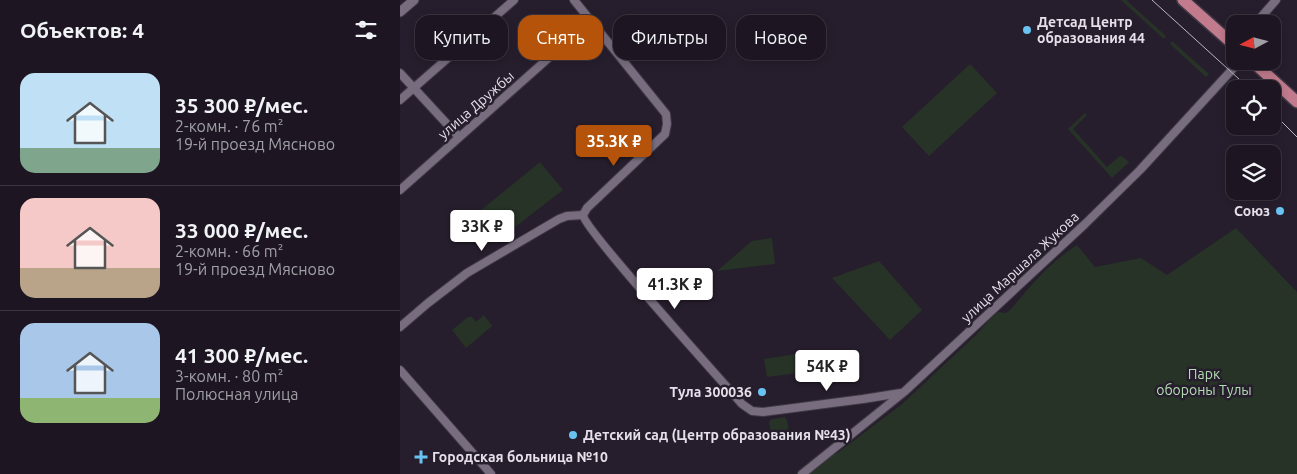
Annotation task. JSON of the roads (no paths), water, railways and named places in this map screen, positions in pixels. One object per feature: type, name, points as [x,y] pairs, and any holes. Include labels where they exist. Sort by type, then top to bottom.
[{"type":"main road","points":[[1183,0],[1226,38]]},
{"type":"main road","points":[[1262,70],[1297,102]]},
{"type":"street","points":[[400,12],[414,0]]},
{"type":"street","points":[[400,100],[514,0]]},
{"type":"street","points":[[574,0],[585,15]]},
{"type":"street","points":[[1263,15],[1276,0]]},
{"type":"street","points":[[603,37],[666,114],[668,124],[665,134],[587,208],[583,219],[593,233],[742,404],[752,411],[763,412],[869,399],[904,392]]},
{"type":"street","name":"улица Дружбы","points":[[400,190],[546,60]]},
{"type":"street","name":"улица Маршала Жукова","points":[[802,474],[904,392],[1085,224],[1140,170],[1232,70]]},
{"type":"street","points":[[400,73],[458,137]]},
{"type":"street","points":[[400,327],[467,273],[559,219],[567,216],[583,215]]},
{"type":"street","points":[[400,370],[490,474]]},
{"type":"tram line","points":[[1152,0],[1240,80]]},
{"type":"tram line","points":[[1281,121],[1297,137]]},
{"type":"place","name":"Детсад Центр образования 44","points":[[1027,30]]},
{"type":"place","name":"Союз","points":[[1280,211]]},
{"type":"place","name":"Тула 300036","points":[[762,392]]},
{"type":"place","name":"Детский сад (Центр образования №43)","points":[[573,435]]},
{"type":"place","name":"Городская больница №10","points":[[421,457]]},
{"type":"park label","name":"Парк обороны Тулы","points":[[1204,382]]}]
